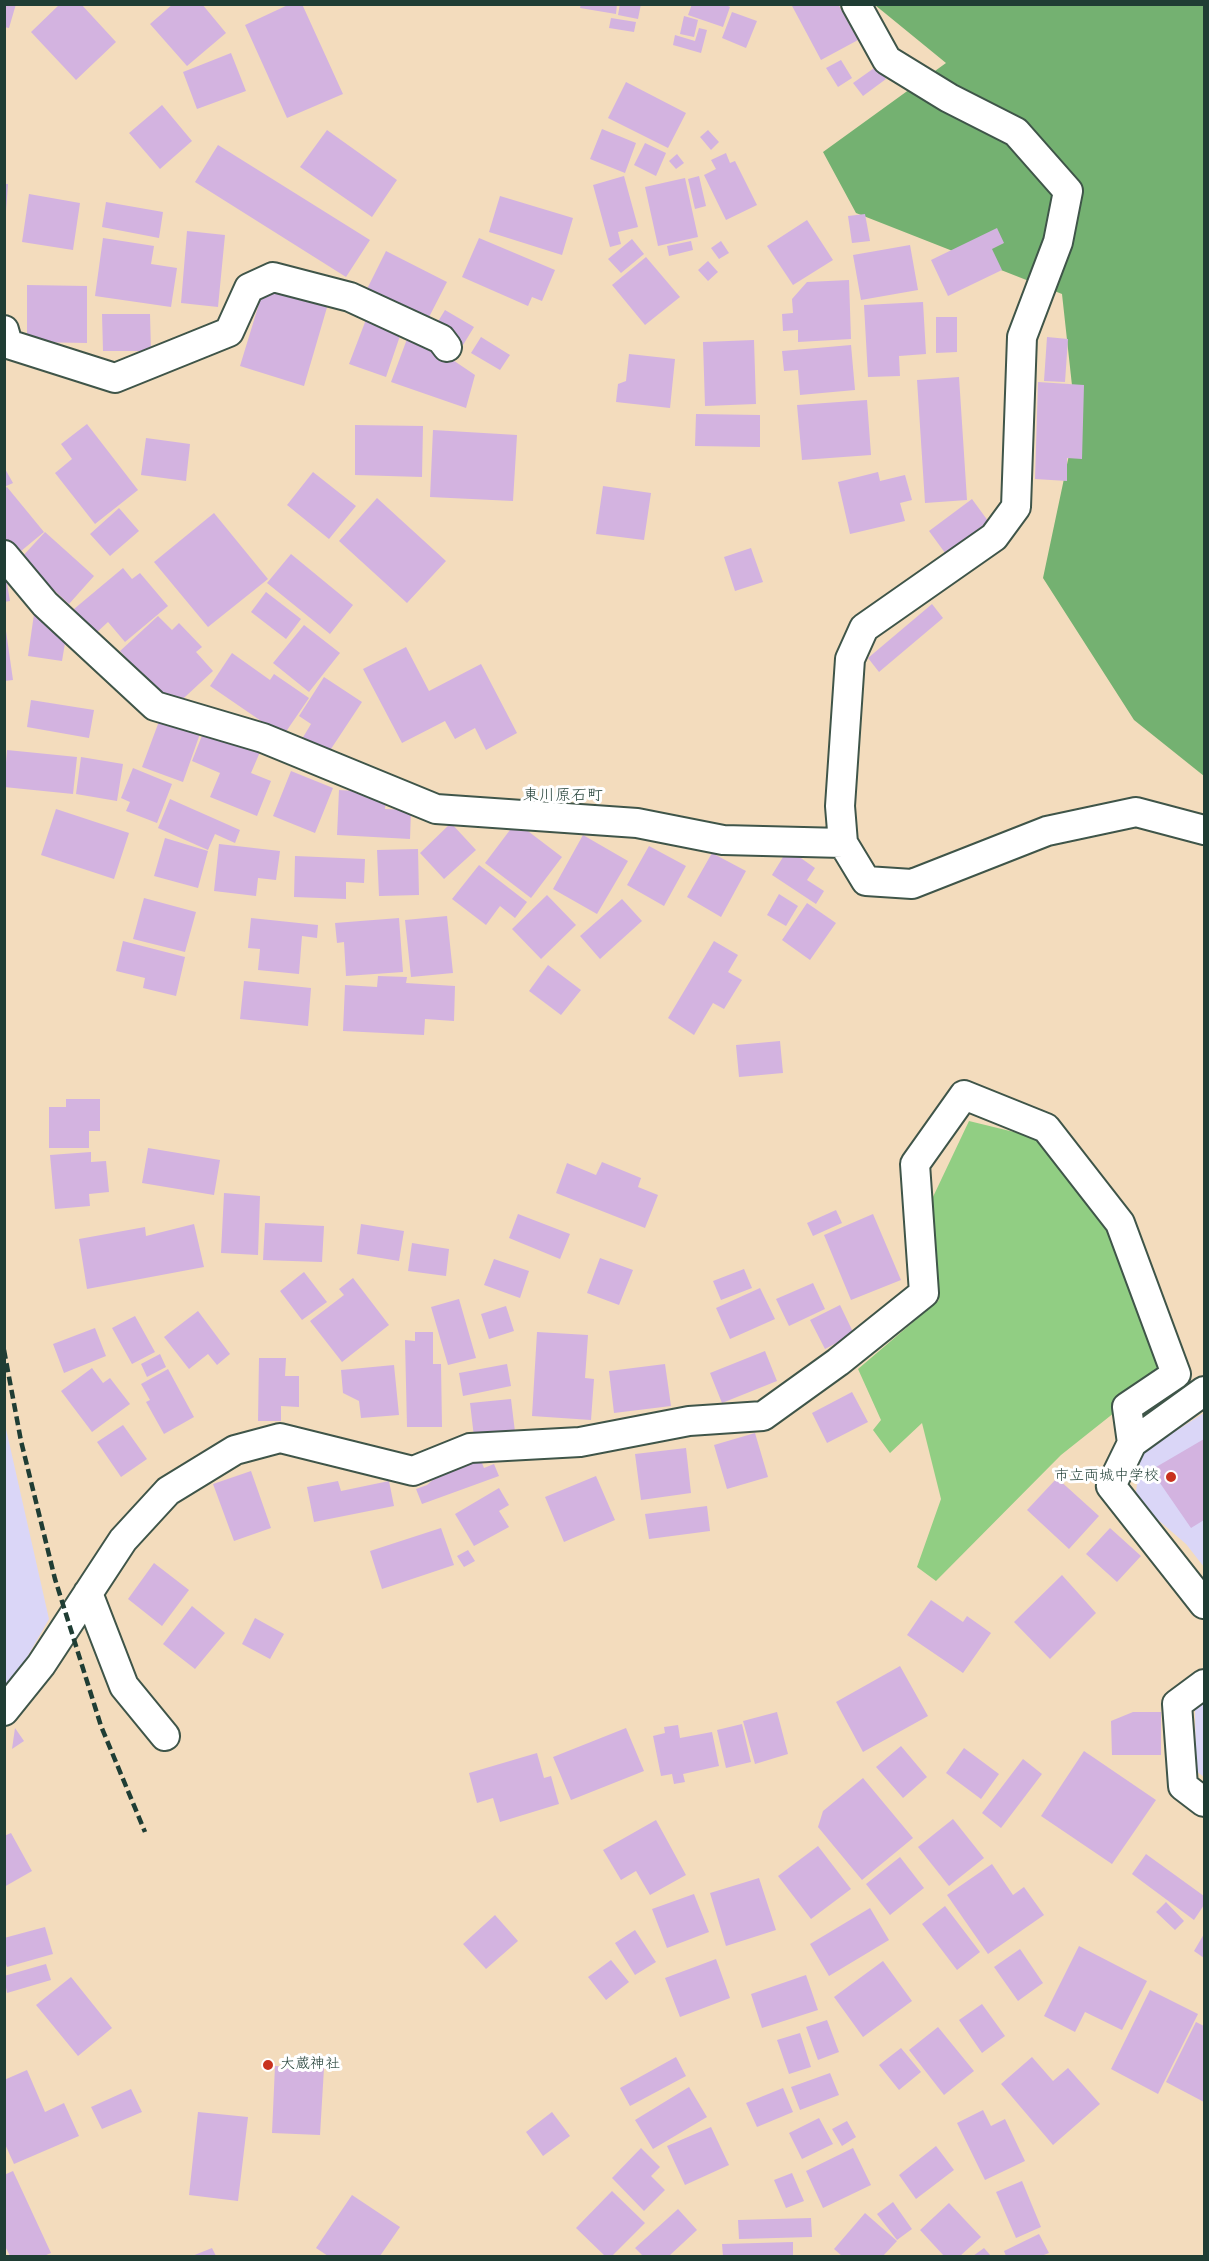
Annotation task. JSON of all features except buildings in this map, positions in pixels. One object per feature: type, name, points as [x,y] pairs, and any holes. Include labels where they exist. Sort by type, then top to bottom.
[{"type":"street","points":[[856,4],[887,60],[949,98],[1016,132],[1068,191],[1058,242],[1022,337],[1016,507],[994,537],[864,628],[850,659],[840,806],[843,843],[866,881],[912,884],[1047,831],[1136,812],[1204,830]]},
{"type":"street","points":[[4,330],[8,344],[115,378],[230,332],[249,288],[273,277],[350,297],[441,339],[447,347]]},
{"type":"street","points":[[4,555],[45,604],[155,706],[263,738],[436,809],[637,823],[723,840],[843,843]]},
{"type":"street","points":[[4,1712],[41,1665],[123,1540],[168,1491],[236,1450],[280,1438],[413,1471],[470,1448],[580,1442],[689,1421],[763,1416],[838,1362],[924,1293],[915,1164],[964,1095],[1046,1128],[1120,1222],[1176,1374],[1127,1407],[1132,1443]]},
{"type":"street","points":[[1204,1390],[1132,1443],[1111,1486],[1204,1604]]},
{"type":"street","points":[[88,1593],[124,1686],[165,1736]]},
{"type":"street","points":[[1204,1684],[1178,1704],[1183,1786],[1204,1802]]},
{"type":"shaded area","name":"市立両城中学校","points":[[1204,1413],[1204,1567],[1186,1544],[1135,1500],[1141,1453]]},
{"type":"shaded area","points":[[4,1420],[49,1619],[13,1682],[4,1691]]},
{"type":"shaded area","points":[[1204,1703],[1204,1777],[1196,1771],[1195,1709]]},
{"type":"green space","points":[[875,5],[1204,5],[1204,776],[1134,720],[1043,578],[1076,422],[1062,294],[856,213],[823,152],[946,63]]},
{"type":"green space","points":[[969,1121],[1059,1143],[1115,1227],[1168,1370],[1061,1455],[936,1581],[917,1567],[941,1499],[922,1423],[890,1453],[873,1430],[881,1420],[858,1369],[939,1300],[932,1199]]},
{"type":"railway","points":[[4,1350],[21,1441],[55,1579],[101,1726],[145,1832]]},
{"type":"place","name":"市立両城中学校","points":[[1171,1477]]},
{"type":"place","name":"大蔵神社","points":[[268,2065]]},
{"type":"district","name":"東川原石町","points":[[563,797]]}]
